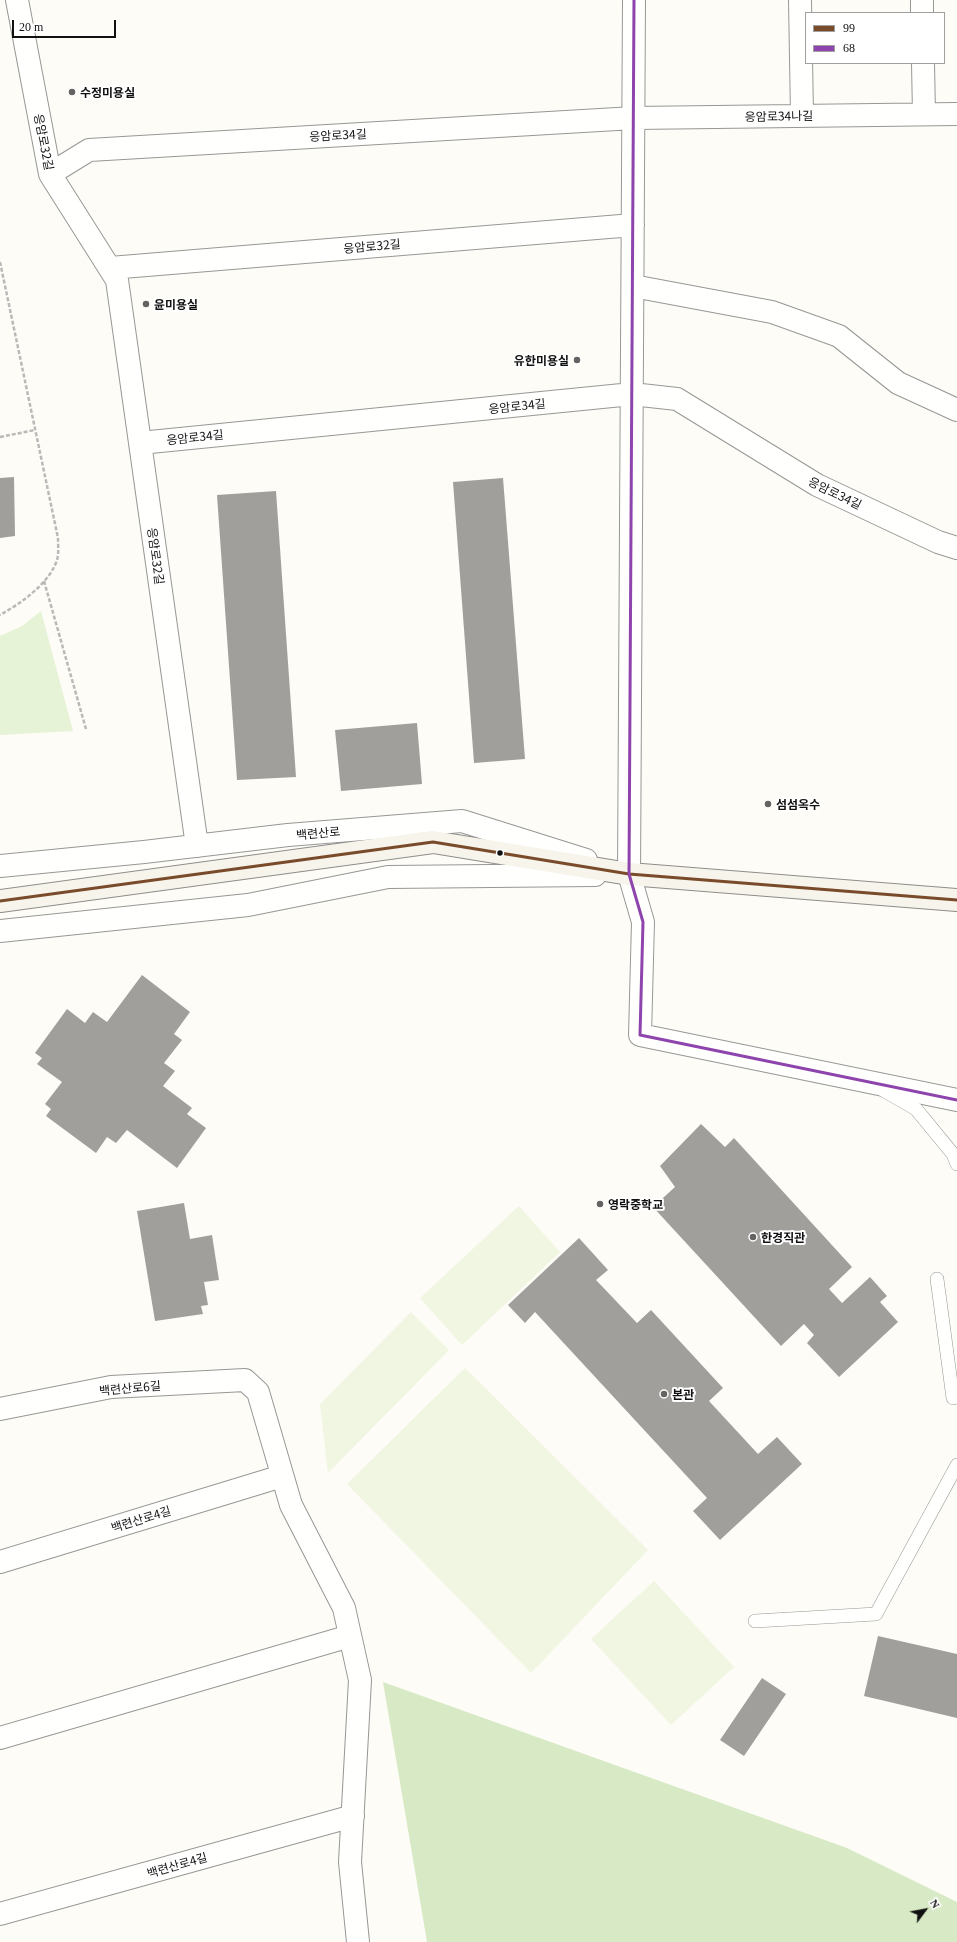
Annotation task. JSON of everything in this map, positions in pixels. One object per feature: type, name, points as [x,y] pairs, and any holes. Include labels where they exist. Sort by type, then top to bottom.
[{"type":"main road","name":"백련산로","points":[[0,901],[433,842],[629,874],[957,900]]},
{"type":"street","name":"응암로32길","points":[[17,0],[50,174],[118,280],[197,846]]},
{"type":"street","points":[[634,0],[629,874],[643,922],[640,1035],[957,1100]]},
{"type":"street","points":[[800,0],[802,115]]},
{"type":"street","points":[[922,0],[922,12]]},
{"type":"street","points":[[923,64],[924,114]]},
{"type":"street","name":"응암로34나길","points":[[634,118],[957,114]]},
{"type":"street","name":"응암로34길","points":[[50,174],[89,150],[634,118]]},
{"type":"street","name":"응암로32길","points":[[110,268],[633,225]]},
{"type":"street","points":[[633,286],[772,312],[839,336],[898,383],[957,410]]},
{"type":"street","name":"응암로34길","points":[[140,443],[632,394],[677,399],[817,485],[938,542],[957,548]]},
{"type":"street","name":"백련산로","points":[[0,866],[288,835],[462,821],[629,874]]},
{"type":"street","name":"백련산로","points":[[0,930],[248,905],[388,877],[629,874]]},
{"type":"street","name":"백련산로6길","points":[[0,1409],[111,1387],[245,1380],[258,1392],[282,1476]]},
{"type":"street","points":[[282,1476],[291,1505],[344,1608],[360,1680],[350,1862],[358,1942]]},
{"type":"street","name":"백련산로4길","points":[[0,1562],[282,1476]]},
{"type":"street","points":[[0,1738],[350,1636]]},
{"type":"street","name":"백련산로4길","points":[[0,1914],[353,1816]]},
{"type":"lane","points":[[868,1082],[916,1109],[953,1154],[957,1164]]},
{"type":"lane","points":[[937,1278],[953,1398],[957,1397]]},
{"type":"lane","points":[[755,1621],[876,1614],[957,1465]]},
{"type":"path","points":[[0,262],[58,538],[57,559],[50,575],[13,608],[0,615]]},
{"type":"path","points":[[0,437],[35,430]]},
{"type":"path","points":[[44,580],[86,729]]},
{"type":"green space","points":[[41,611],[73,731],[0,735],[0,636],[22,626]]},
{"type":"green space","points":[[519,1206],[560,1252],[462,1345],[420,1298]]},
{"type":"green space","points":[[411,1312],[449,1350],[328,1473],[320,1404]]},
{"type":"green space","points":[[465,1368],[648,1550],[531,1673],[347,1484]]},
{"type":"green space","points":[[654,1581],[734,1667],[671,1725],[591,1639]]},
{"type":"green space","points":[[383,1682],[847,1848],[957,1902],[957,1942],[427,1942]]},
{"type":"building","points":[[14,477],[15,536],[0,538],[0,478]]},
{"type":"building","points":[[503,478],[525,759],[474,763],[453,482]]},
{"type":"building","points":[[276,491],[296,777],[237,780],[217,495]]},
{"type":"building","points":[[417,723],[422,784],[341,791],[335,730]]},
{"type":"building","points":[[142,975],[190,1012],[174,1034],[182,1040],[164,1063],[175,1071],[163,1086],[192,1108],[187,1114],[206,1128],[177,1168],[127,1130],[116,1143],[107,1137],[96,1153],[46,1116],[51,1109],[45,1104],[62,1082],[37,1064],[42,1058],[35,1053],[67,1009],[85,1023],[93,1012],[107,1022]]},
{"type":"building","name":"한경직관","points":[[701,1124],[725,1147],[734,1138],[852,1267],[829,1289],[842,1303],[870,1277],[887,1296],[880,1302],[898,1322],[839,1377],[807,1343],[814,1335],[804,1324],[781,1346],[653,1207],[675,1187],[660,1166]]},
{"type":"building","points":[[184,1203],[190,1239],[212,1235],[219,1280],[204,1282],[208,1305],[201,1306],[203,1314],[155,1321],[137,1211]]},
{"type":"building","name":"본관","points":[[579,1238],[608,1270],[596,1280],[637,1323],[651,1310],[723,1388],[709,1401],[758,1454],[777,1437],[802,1464],[720,1540],[693,1511],[707,1498],[535,1312],[525,1323],[508,1305]]},
{"type":"building","points":[[878,1636],[957,1654],[957,1718],[864,1696]]},
{"type":"building","points":[[762,1678],[786,1694],[744,1756],[720,1740]]},
{"type":"transit line","name":"68","points":[[634,0],[629,874],[643,922],[640,1035],[957,1100]]},
{"type":"transit line","name":"99","points":[[0,901],[433,842],[629,874],[957,900]]},
{"type":"place","name":"수정미용실","points":[[72,92]]},
{"type":"place","name":"윤미용실","points":[[146,304]]},
{"type":"place","name":"유한미용실","points":[[577,360]]},
{"type":"place","name":"섬섬옥수","points":[[768,804]]},
{"type":"place","name":"영락중학교","points":[[600,1204]]},
{"type":"place","name":"한경직관","points":[[753,1237]]},
{"type":"place","name":"본관","points":[[664,1394]]}]
